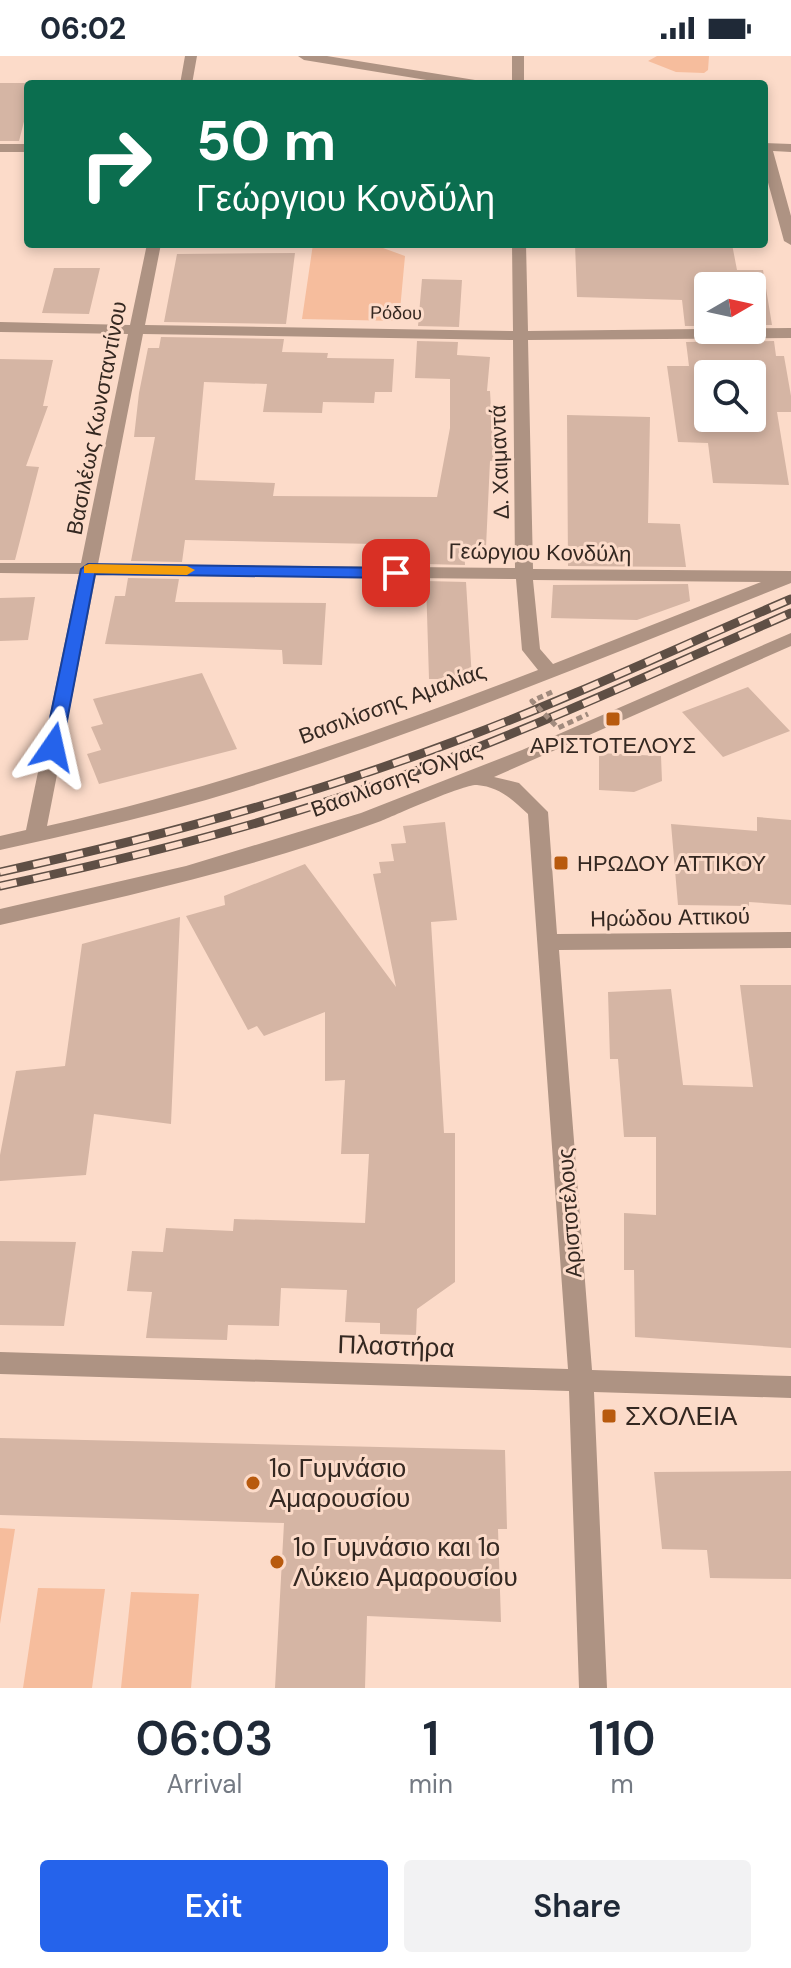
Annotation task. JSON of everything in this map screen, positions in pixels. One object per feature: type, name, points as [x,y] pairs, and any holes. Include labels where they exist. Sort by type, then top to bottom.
[{"type":"street","points":[[187,80],[191,56]]},
{"type":"street","points":[[304,56],[451,80]]},
{"type":"street","points":[[518,56],[518,80]]},
{"type":"street","points":[[768,147],[791,148]]},
{"type":"street","points":[[0,148],[24,148]]},
{"type":"street","points":[[768,158],[791,241]]},
{"type":"street","name":"Βασιλέως Κωνσταντίνου","points":[[35,836],[153,248]]},
{"type":"street","name":"Δ. Χαιμαντά","points":[[519,248],[524,574],[531,650],[549,671]]},
{"type":"street","name":"Ρόδου","points":[[0,327],[518,336],[791,333]]},
{"type":"street","name":"Γεώργιου Κονδύλη","points":[[0,568],[791,577]]},
{"type":"street","name":"Βασιλίσσης Αμαλίας","points":[[0,843],[122,815],[389,734],[791,577]]},
{"type":"street","name":"Βασιλίσσης Όλγας","points":[[1,920],[261,851],[364,819],[475,778],[791,639]]},
{"type":"street","name":"Αριστοτέλους","points":[[475,778],[512,788],[538,812],[581,1382],[593,1688]]},
{"type":"street","name":"Ηρώδου Αττικού","points":[[549,942],[791,940]]},
{"type":"street","name":"Πλαστήρα","points":[[0,1363],[791,1387]]},
{"type":"path","points":[[552,692],[532,701],[558,728],[588,714]]},
{"type":"shaded area","points":[[657,56],[709,56],[708,70],[704,73],[676,72],[648,61]]},
{"type":"shaded area","points":[[312,248],[383,248],[405,256],[399,321],[302,319]]},
{"type":"shaded area","points":[[0,1528],[15,1529],[0,1624]]},
{"type":"shaded area","points":[[38,1588],[105,1589],[92,1688],[23,1688]]},
{"type":"shaded area","points":[[131,1592],[199,1594],[191,1688],[121,1688]]},
{"type":"building","points":[[0,83],[24,83],[24,122],[19,141],[0,141]]},
{"type":"building","points":[[575,248],[733,248],[737,270],[763,270],[694,272],[694,326],[685,326],[682,300],[577,297]]},
{"type":"building","points":[[295,253],[286,324],[164,322],[177,254]]},
{"type":"building","points":[[54,268],[100,268],[89,314],[42,313]]},
{"type":"building","points":[[422,279],[462,280],[459,327],[418,326]]},
{"type":"building","points":[[766,288],[772,325],[766,325]]},
{"type":"building","points":[[161,337],[284,339],[282,352],[328,353],[327,358],[394,359],[392,392],[375,392],[374,403],[323,402],[322,413],[263,412],[267,384],[204,382],[195,480],[275,483],[273,496],[437,497],[450,428],[450,379],[415,378],[417,341],[458,342],[457,355],[490,357],[487,391],[490,391],[494,461],[490,461],[486,547],[464,547],[465,565],[425,564],[424,545],[185,540],[182,562],[131,561],[155,437],[134,437],[139,393],[148,348],[159,348]]},
{"type":"building","points":[[766,341],[774,341],[776,356],[784,356],[791,396],[791,412],[777,412],[789,485],[713,483],[708,443],[678,442],[667,366],[689,366],[686,342],[766,344]]},
{"type":"building","points":[[0,359],[53,360],[43,406],[48,406],[26,466],[39,467],[15,560],[0,560]]},
{"type":"building","points":[[567,415],[650,417],[648,523],[680,524],[686,567],[568,566]]},
{"type":"building","points":[[128,578],[179,579],[175,602],[326,603],[322,665],[283,664],[282,650],[105,644],[115,596],[125,596]]},
{"type":"building","points":[[426,581],[466,582],[472,679],[429,679]]},
{"type":"building","points":[[688,584],[690,601],[637,620],[551,618],[553,585]]},
{"type":"building","points":[[35,597],[28,640],[0,641],[0,598]]},
{"type":"building","points":[[202,673],[237,749],[99,784],[87,754],[101,750],[91,727],[103,724],[93,699]]},
{"type":"building","points":[[748,687],[790,731],[723,757],[682,712]]},
{"type":"building","points":[[599,753],[661,756],[662,781],[634,792],[599,790]]},
{"type":"building","points":[[757,817],[791,820],[791,905],[749,902],[749,906],[678,905],[671,824],[757,831]]},
{"type":"building","points":[[445,822],[457,920],[431,922],[444,1133],[455,1133],[455,1282],[417,1309],[416,1335],[380,1334],[380,1323],[345,1322],[347,1290],[281,1288],[279,1326],[228,1325],[227,1340],[146,1338],[152,1292],[127,1291],[132,1251],[163,1252],[166,1228],[233,1231],[234,1219],[365,1223],[369,1154],[341,1154],[345,1080],[325,1081],[325,1012],[264,1036],[257,1026],[248,1030],[186,916],[225,905],[224,896],[305,864],[396,987],[373,874],[381,873],[379,862],[394,861],[391,844],[406,843],[403,826]]},
{"type":"building","points":[[180,917],[171,1124],[94,1114],[86,1175],[0,1181],[0,1155],[16,1071],[65,1066],[82,944]]},
{"type":"building","points":[[740,985],[791,985],[791,1348],[635,1337],[634,1270],[624,1270],[624,1213],[656,1215],[656,1137],[624,1137],[618,1059],[610,1059],[608,992],[671,989],[683,1085],[753,1087]]},
{"type":"building","points":[[0,1241],[76,1242],[64,1326],[0,1325]]},
{"type":"building","points":[[0,1438],[505,1450],[507,1529],[498,1529],[501,1622],[367,1616],[365,1688],[275,1688],[284,1523],[0,1515]]},
{"type":"building","points":[[791,1471],[791,1579],[710,1578],[707,1550],[662,1549],[654,1472]]},
{"type":"railway","points":[[0,872],[233,814],[405,760],[544,706],[791,599]]},
{"type":"railway","points":[[0,886],[210,836],[365,789],[511,734],[791,613]]},
{"type":"slow traffic","points":[[89,569],[187,570]]},
{"type":"place","name":"ΑΡΙΣΤΟΤΕΛΟΥΣ","points":[[613,719]]},
{"type":"place","name":"ΗΡΩΔΟΥ ΑΤΤΙΚΟΥ","points":[[561,863]]},
{"type":"place","name":"ΣΧΟΛΕΙΑ","points":[[609,1416]]},
{"type":"place","name":"1ο Γυμνάσιο Αμαρουσίου","points":[[253,1483]]},
{"type":"place","name":"1ο Γυμνάσιο και 1ο Λύκειο Αμαρουσίου","points":[[277,1562]]},
{"type":"route","points":[[53,747],[88,569],[396,573]]}]
